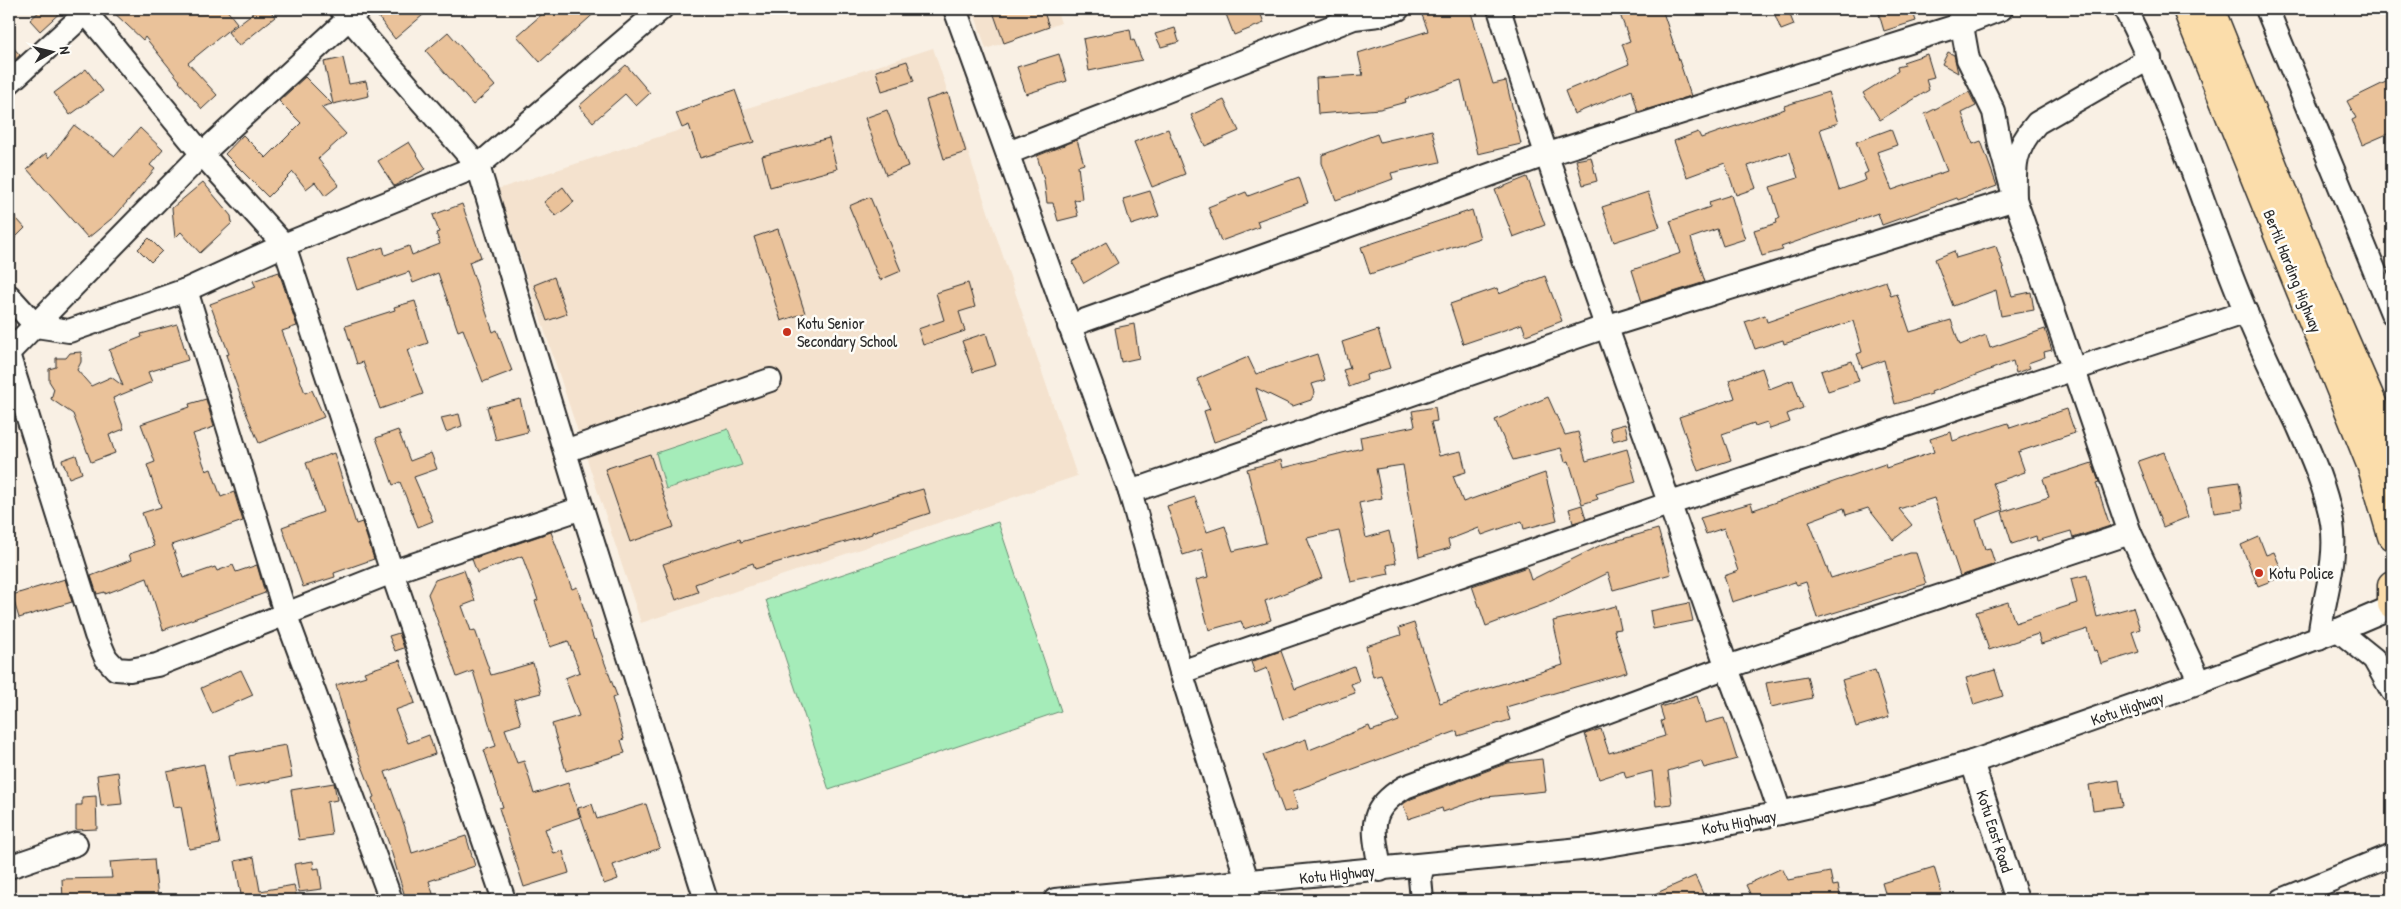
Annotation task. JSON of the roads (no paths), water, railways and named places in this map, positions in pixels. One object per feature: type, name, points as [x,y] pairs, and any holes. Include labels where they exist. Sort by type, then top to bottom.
[{"type":"main road","name":"Bertil Harding Highway","points":[[2187,9],[2372,467],[2392,536]]},
{"type":"main road","name":"Bertil Harding Highway","points":[[2210,9],[2320,283],[2392,449]]},
{"type":"main road","points":[[2392,586],[2392,605]]},
{"type":"street","points":[[955,9],[1130,492],[1181,672],[1248,892]]},
{"type":"street","points":[[1008,153],[1352,13],[1379,15],[1398,9]]},
{"type":"street","points":[[1498,9],[1545,155],[1605,327],[1671,504],[1727,667],[1771,782],[1780,813]]},
{"type":"street","points":[[1069,326],[1545,155],[1961,17],[2001,9]]},
{"type":"street","points":[[2125,9],[2150,58],[2219,246],[2246,312],[2318,470],[2332,523],[2333,565],[2322,606],[2328,634],[2374,659],[2392,691]]},
{"type":"street","points":[[2267,9],[2392,312]]},
{"type":"street","points":[[9,83],[87,10],[202,154],[284,245],[392,572],[504,900]]},
{"type":"street","points":[[9,352],[202,154],[350,12],[478,166],[582,508],[706,900]]},
{"type":"street","points":[[9,296],[36,326],[69,331],[186,290],[284,245],[478,166],[654,12]]},
{"type":"street","points":[[1961,17],[1968,59],[1994,112],[2000,145],[2015,199],[2130,533],[2200,682]]},
{"type":"street","points":[[2015,199],[2014,168],[2016,155],[2028,132],[2036,123],[2150,58]]},
{"type":"street","points":[[1130,492],[1605,327],[2015,199]]},
{"type":"street","points":[[186,290],[286,616],[391,900]]},
{"type":"street","points":[[1181,672],[1671,504],[2246,312]]},
{"type":"street","points":[[9,357],[96,635],[106,658],[116,669],[130,670],[170,661],[392,572],[582,508]]},
{"type":"street","points":[[565,451],[770,380]]},
{"type":"street","points":[[1380,870],[1375,834],[1375,814],[1389,796],[1405,787],[1727,667],[2130,533]]},
{"type":"street","name":"Kotu Highway","points":[[1055,900],[1248,892],[1380,870],[1590,848],[1703,829],[1780,813],[1870,792],[1972,762],[2200,682],[2328,634],[2392,605]]},
{"type":"street","name":"Kotu East Road","points":[[1972,762],[2017,900]]},
{"type":"street","points":[[9,867],[76,844]]},
{"type":"street","points":[[2282,900],[2392,855]]},
{"type":"street","points":[[1422,900],[1420,878],[1423,865]]},
{"type":"place","name":"Kotu Senior Secondary School","points":[[787,332]]},
{"type":"place","name":"Kotu Police","points":[[2259,573]]}]
